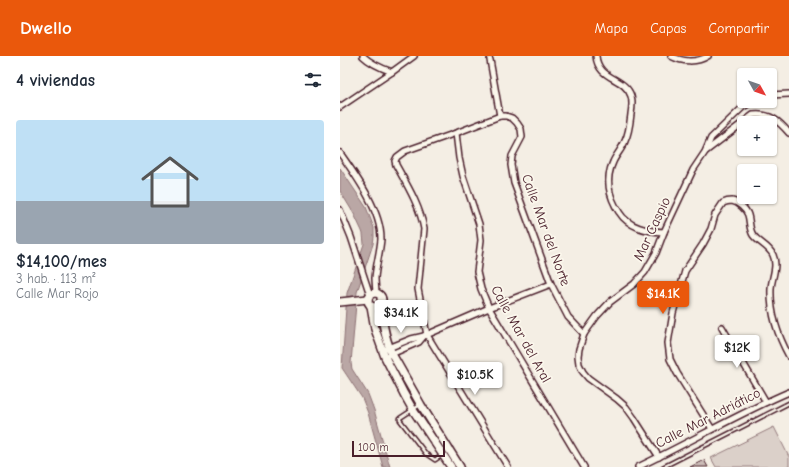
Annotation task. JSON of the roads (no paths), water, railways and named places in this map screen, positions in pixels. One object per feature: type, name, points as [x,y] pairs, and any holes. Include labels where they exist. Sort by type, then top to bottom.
[{"type":"street","points":[[363,56],[376,66],[392,72]]},
{"type":"street","points":[[340,107],[414,56]]},
{"type":"street","points":[[596,56],[600,69],[627,89],[631,95],[632,104],[630,126],[625,141],[613,162],[610,172],[610,193],[621,216],[632,225],[643,230],[664,232]]},
{"type":"street","points":[[671,56],[678,60],[691,62],[704,59],[708,56]]},
{"type":"street","points":[[490,60],[500,116],[456,134],[405,151],[395,160],[423,222],[424,229],[418,289],[426,335],[508,467]]},
{"type":"street","points":[[777,95],[789,94]]},
{"type":"street","points":[[705,152],[711,138],[742,108]]},
{"type":"street","points":[[705,152],[753,115],[759,114],[774,118],[789,133]]},
{"type":"street","name":"Calle Mar del Norte","points":[[500,116],[512,118],[521,129],[522,137],[512,156],[511,165],[514,182],[551,284],[568,317],[584,334]]},
{"type":"street","name":"Calle Mar del Aral","points":[[456,134],[463,176],[479,224],[481,240],[477,272],[481,290],[489,308],[584,467]]},
{"type":"street","name":"Mar Caspio","points":[[659,457],[626,407],[588,378],[583,372],[579,364],[578,356],[584,334],[597,316],[610,302],[634,284],[645,272],[656,253],[664,232],[693,170],[705,152]]},
{"type":"street","points":[[340,154],[362,184],[377,217],[380,229],[381,238],[373,299],[375,329],[387,352],[460,467]]},
{"type":"street","points":[[712,429],[672,364],[668,343],[673,313],[685,271],[703,244],[711,229],[715,215],[723,203],[732,201],[741,205],[748,214],[752,234],[768,248],[773,255],[775,268],[771,288],[773,314],[789,356]]},
{"type":"street","points":[[341,213],[363,276],[383,325],[387,352],[404,394],[451,467]]},
{"type":"street","points":[[387,352],[419,342],[426,335],[551,284]]},
{"type":"street","points":[[340,302],[373,299]]},
{"type":"street","points":[[722,327],[766,402]]},
{"type":"street","name":"Calle Mar Adriático","points":[[638,467],[766,402],[789,392]]},
{"type":"lane","points":[[663,467],[789,403]]},
{"type":"lane","points":[[420,405],[400,418],[400,420],[426,454],[435,460],[443,455]]}]
